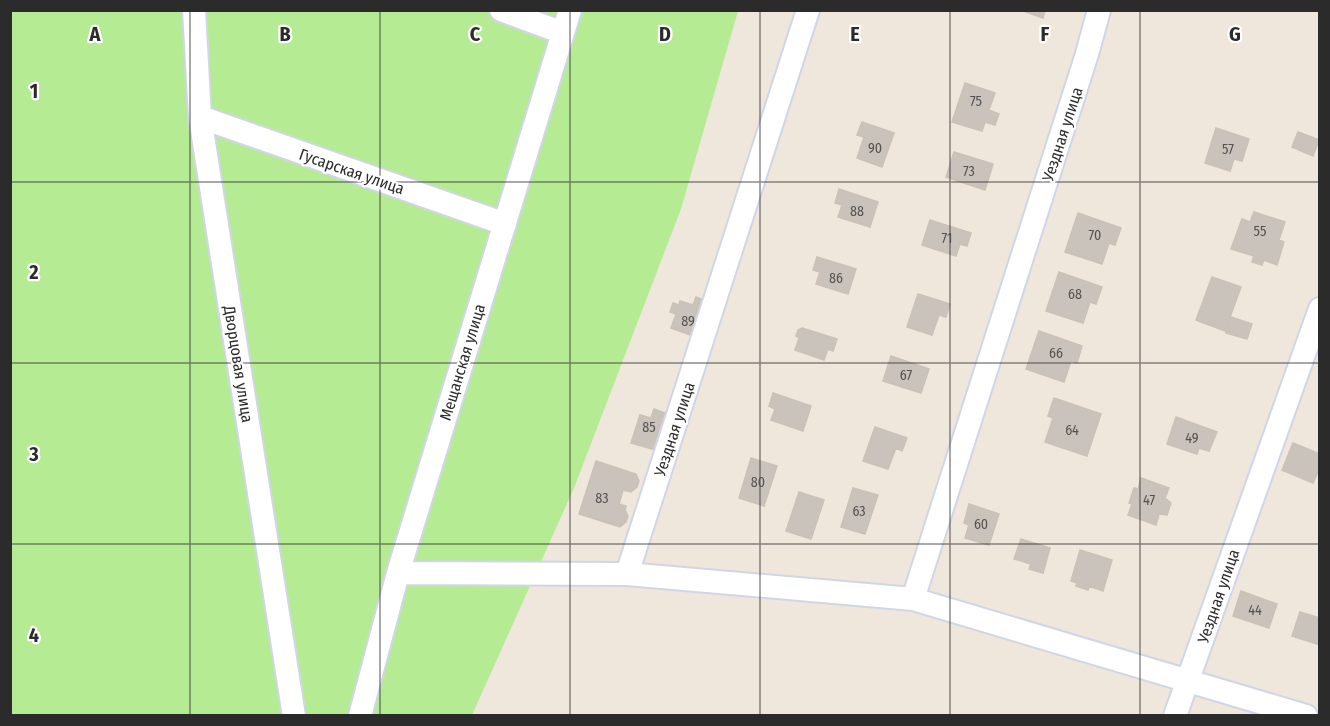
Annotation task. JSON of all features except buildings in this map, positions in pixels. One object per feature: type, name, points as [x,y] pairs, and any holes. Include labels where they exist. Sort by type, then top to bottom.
[{"type":"street","name":"Дворцовая улица","points":[[194,10],[200,117],[294,716]]},
{"type":"street","points":[[501,10],[563,33]]},
{"type":"street","name":"Мещанская улица","points":[[360,716],[398,573],[570,10]]},
{"type":"street","name":"Уездная улица","points":[[627,574],[808,10]]},
{"type":"street","name":"Уездная улица","points":[[913,599],[1084,66],[1099,10]]},
{"type":"street","name":"Гусарская улица","points":[[200,117],[505,224]]},
{"type":"street","name":"Уездная улица","points":[[1175,716],[1320,309]]},
{"type":"street","points":[[398,573],[627,574],[913,599],[1306,716]]},
{"type":"green space","points":[[10,11],[738,11],[681,209],[574,488],[472,715],[11,715]]}]
